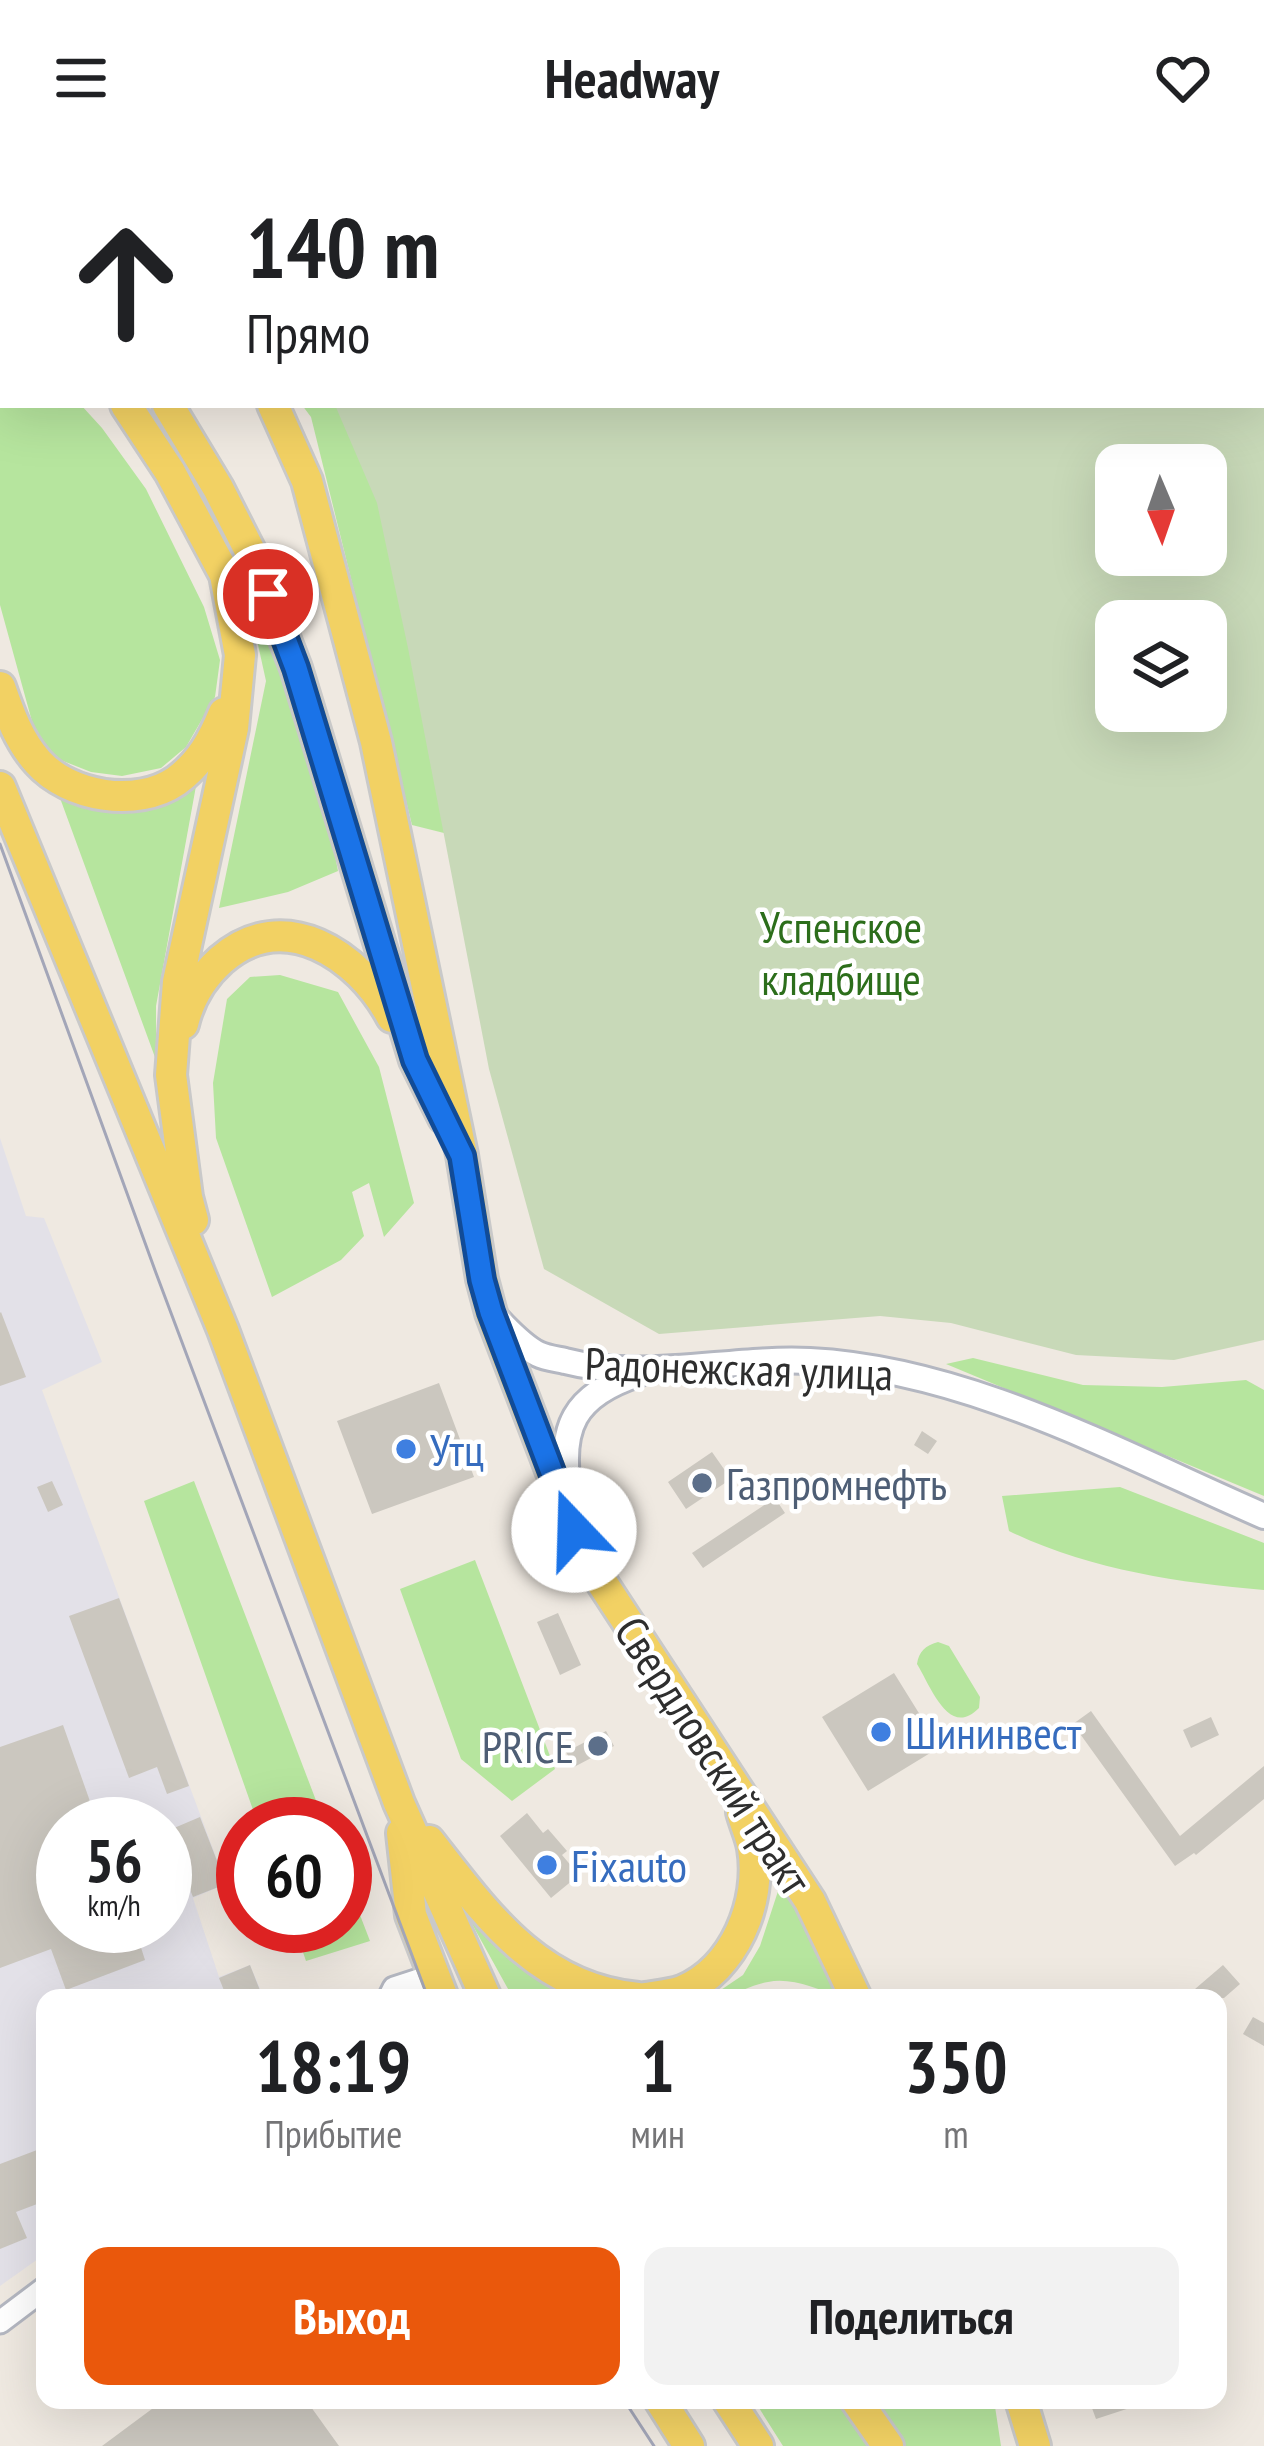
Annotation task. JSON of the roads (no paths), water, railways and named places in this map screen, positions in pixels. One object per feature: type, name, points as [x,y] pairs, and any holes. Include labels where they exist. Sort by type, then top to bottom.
[{"type":"main road","points":[[128,408],[170,472],[225,575],[239,656],[233,728],[178,982],[171,1075],[187,1197],[223,1330]]},
{"type":"main road","points":[[170,408],[253,557],[296,668],[415,1060]]},
{"type":"main road","name":"Свердловский тракт","points":[[274,408],[307,481],[376,742],[491,1312],[574,1530],[595,1572],[810,1901],[852,1989]]},
{"type":"main road","points":[[0,687],[17,731],[39,764],[69,786],[106,797],[139,794],[174,782],[209,748],[229,702],[239,656]]},
{"type":"main road","points":[[0,788],[223,1330],[399,1803],[482,1989]]},
{"type":"main road","points":[[171,1075],[186,1012],[205,974],[233,949],[267,935],[321,945],[349,962],[384,1003],[462,1156]]},
{"type":"main road","points":[[685,1989],[727,1954],[744,1928],[754,1889],[753,1849],[733,1781]]},
{"type":"main road","points":[[399,1803],[411,1916],[439,1986]]},
{"type":"main road","points":[[399,1803],[518,1946],[568,1981],[590,1989]]},
{"type":"main road","points":[[666,2409],[689,2446]]},
{"type":"main road","points":[[734,2409],[758,2446]]},
{"type":"main road","points":[[862,2409],[887,2446]]},
{"type":"main road","points":[[1011,2409],[1014,2446]]},
{"type":"main road","points":[[1024,2409],[1035,2446]]},
{"type":"street","name":"Радонежская улица","points":[[491,1312],[539,1354],[585,1366],[651,1370],[809,1361],[912,1374],[1008,1404],[1264,1516]]},
{"type":"street","points":[[574,1530],[564,1465],[571,1419],[589,1396],[651,1370]]},
{"type":"street","points":[[393,1989],[439,1986]]},
{"type":"street","points":[[0,2322],[36,2295]]},
{"type":"tram line","points":[[0,844],[425,1989]]},
{"type":"tram line","points":[[630,2409],[654,2446]]},
{"type":"place","name":"Утц","points":[[406,1449]]},
{"type":"place","name":"Газпромнефть","points":[[702,1483]]},
{"type":"place","name":"Шининвест","points":[[881,1732]]},
{"type":"place","name":"PRICE","points":[[598,1746]]},
{"type":"place","name":"Fixauto","points":[[547,1865]]},
{"type":"park label","name":"Успенское кладбище","points":[[841,952]]}]
